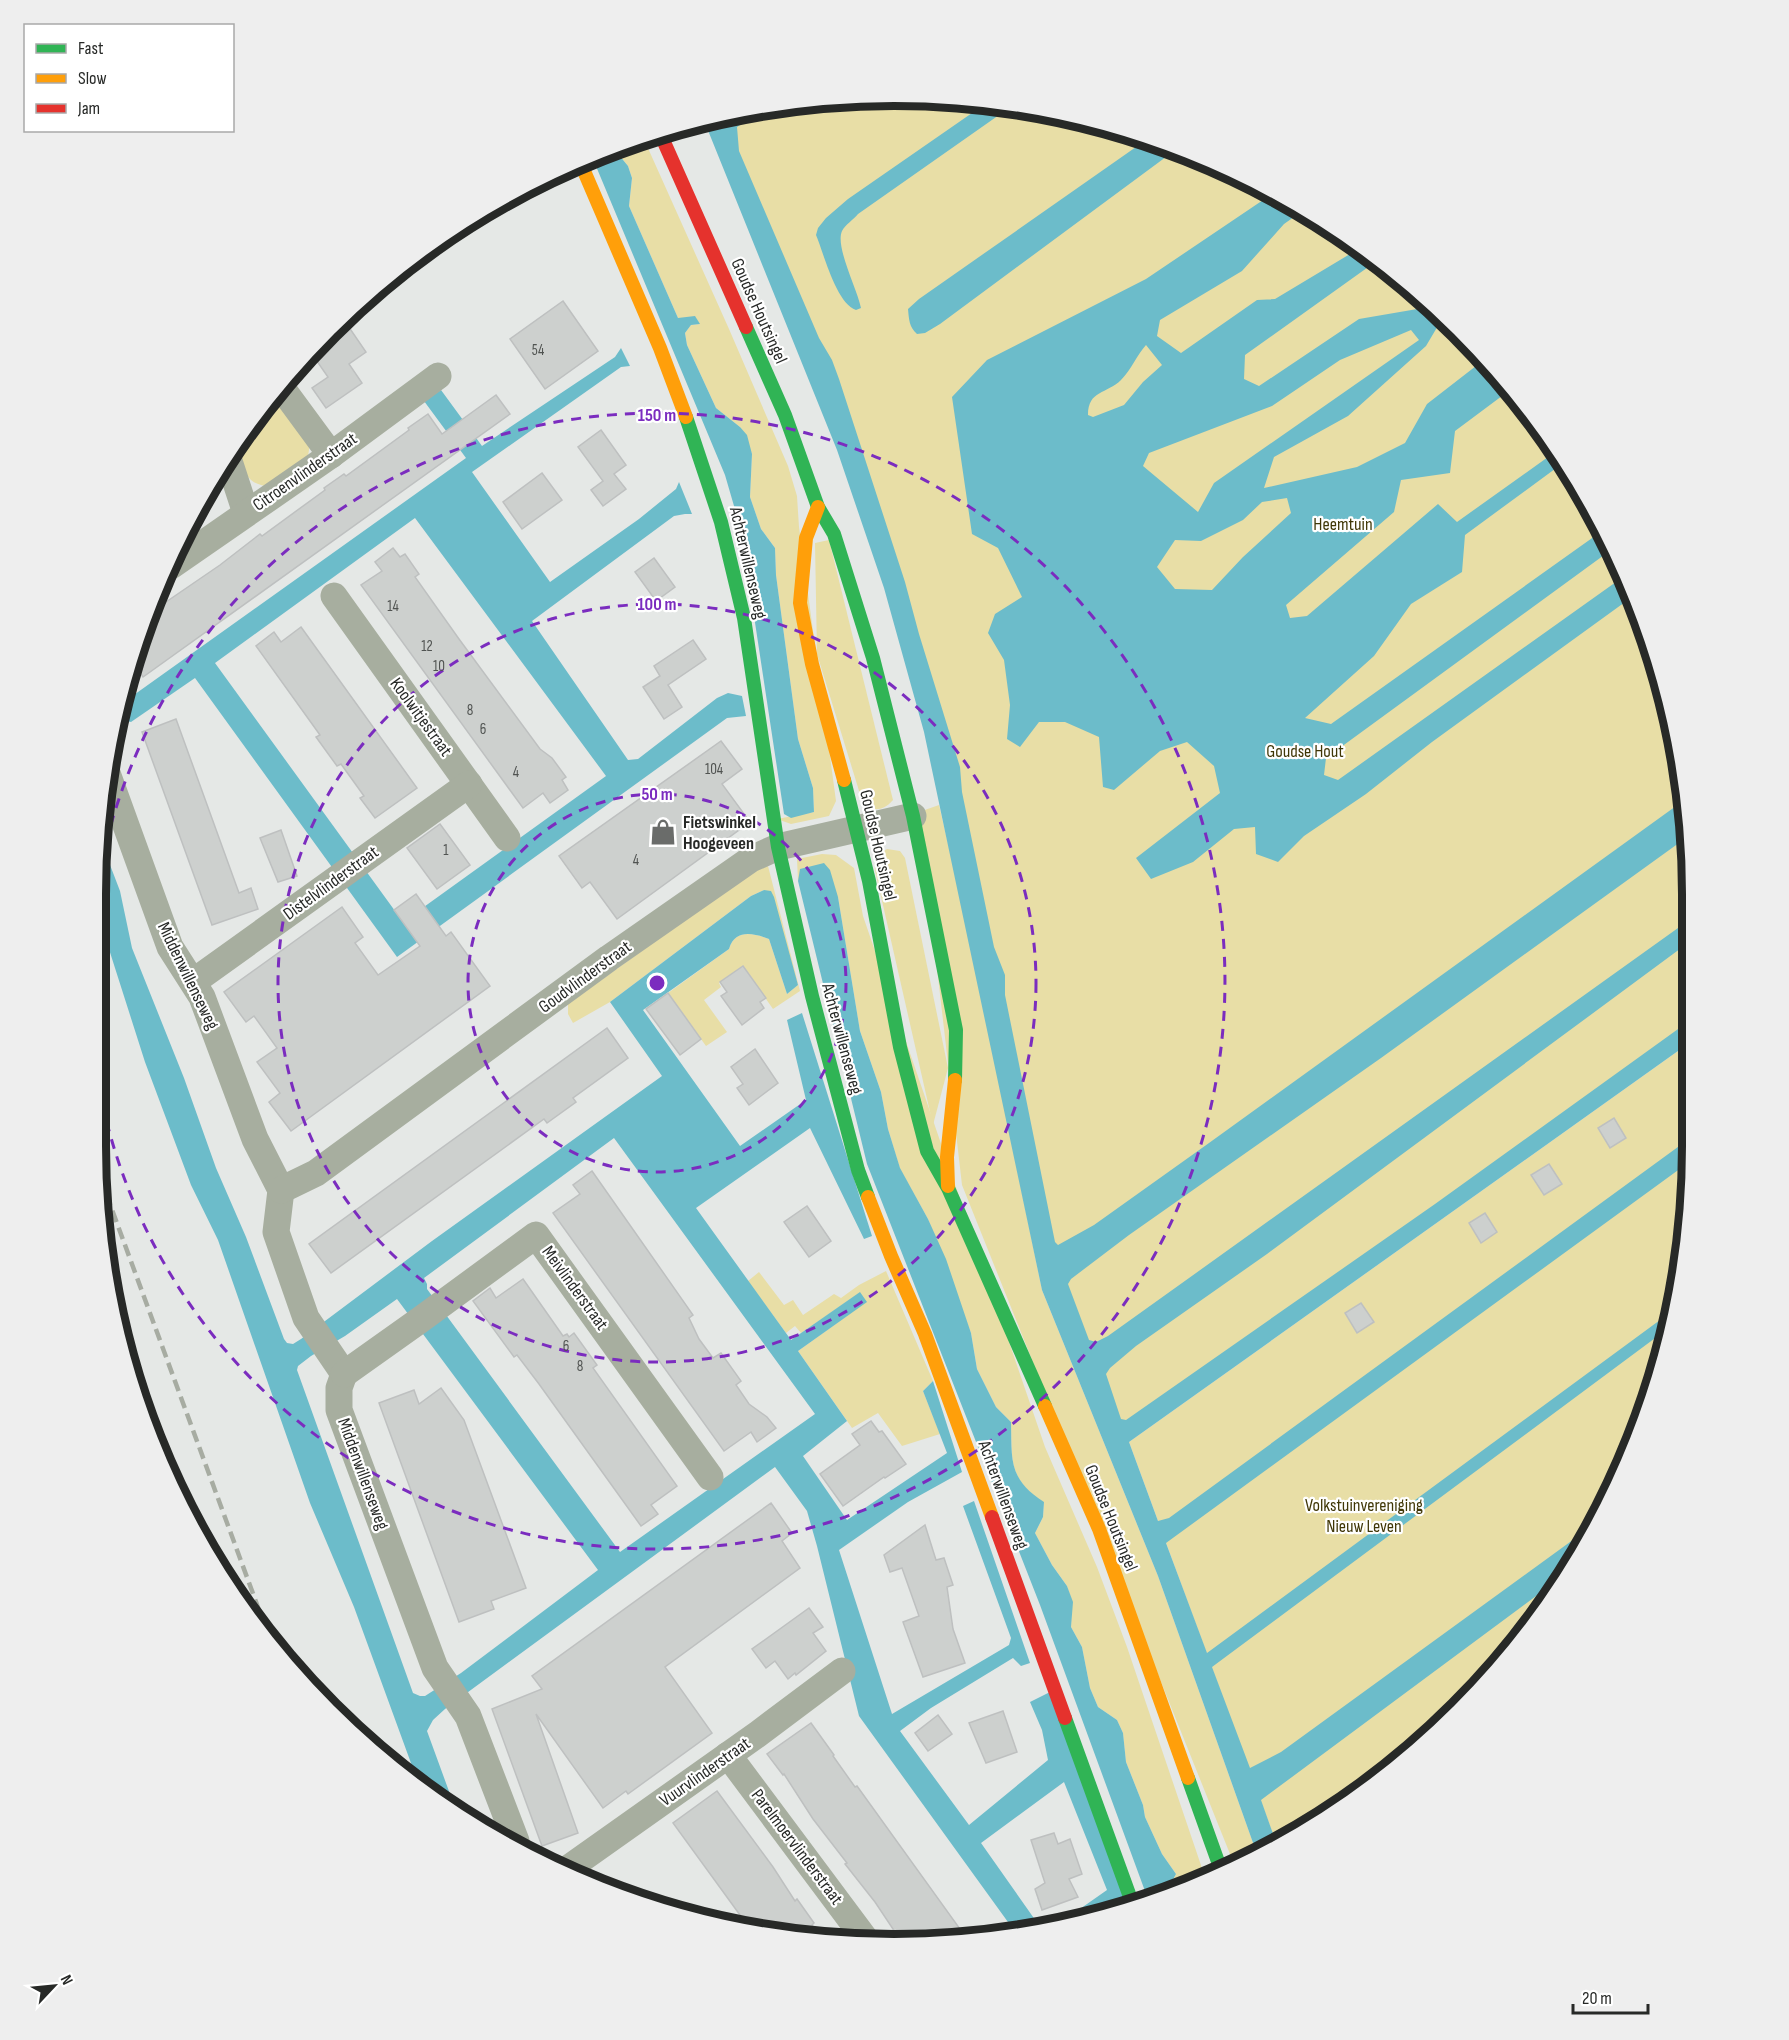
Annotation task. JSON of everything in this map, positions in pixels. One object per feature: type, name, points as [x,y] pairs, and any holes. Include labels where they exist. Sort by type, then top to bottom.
[{"type":"main road","name":"Goudse Houtsingel","points":[[664,141],[784,415],[818,507],[834,534],[873,658],[913,816],[956,1030],[956,1068],[948,1157],[948,1188]]},
{"type":"main road","name":"Achterwillenseweg","points":[[584,170],[660,348],[691,430],[721,522],[744,618],[778,848],[812,996],[858,1170],[891,1256],[925,1334],[1130,1897]]},
{"type":"main road","name":"Goudse Houtsingel","points":[[818,507],[806,538],[800,603],[812,664],[857,828],[900,1047],[927,1151],[948,1188],[1099,1529],[1219,1863]]},
{"type":"street","name":"Citroenvlinderstraat","points":[[182,558],[331,455],[438,376]]},
{"type":"street","points":[[286,394],[331,455]]},
{"type":"street","points":[[232,469],[246,513]]},
{"type":"street","name":"Koolwitjestraat","points":[[334,596],[507,838]]},
{"type":"street","name":"Distelvlinderstraat","points":[[193,982],[469,784]]},
{"type":"street","name":"Middenwillenseweg","points":[[113,790],[170,947],[202,997],[255,1139],[281,1190]]},
{"type":"street","name":"Goudvlinderstraat","points":[[281,1190],[316,1173],[609,958],[751,859],[778,848],[913,816]]},
{"type":"street","points":[[281,1190],[276,1232],[306,1318],[344,1374]]},
{"type":"street","name":"Meivlinderstraat","points":[[344,1374],[536,1235],[710,1477]]},
{"type":"street","name":"Middenwillenseweg","points":[[344,1374],[339,1388],[339,1410],[435,1668],[468,1716],[514,1835]]},
{"type":"street","name":"Vuurvlinderstraat","points":[[573,1865],[842,1671]]},
{"type":"street","name":"Parelmoervlinderstraat","points":[[728,1755],[861,1933]]},
{"type":"green space","name":"Goudse Hout","points":[[894,106],[997,113],[1098,133],[1148,148],[1196,166],[1289,212],[1374,269],[1452,337],[1520,415],[1550,457],[1601,546],[1623,593],[1641,641],[1656,691],[1676,792],[1681,843],[1682,1039],[1116,1441],[1021,1154],[909,624],[716,128],[792,113],[843,108]]},
{"type":"green space","points":[[647,146],[788,466],[797,496],[799,527],[836,801],[829,816],[791,824],[777,819],[814,812],[813,788],[798,739],[776,575],[775,548],[761,529],[750,497],[752,454],[740,427],[716,408],[687,345],[685,333],[691,325],[700,324],[678,318],[629,206],[632,178],[628,166],[620,156]]},
{"type":"green space","points":[[280,402],[310,444],[308,456],[273,487],[256,483],[250,479],[240,456]]},
{"type":"green space","points":[[829,540],[893,800],[880,809],[864,807],[817,654],[815,543]]},
{"type":"green space","points":[[939,805],[965,916],[1042,1290],[1158,1576],[1254,1846],[1231,1857],[962,1185],[919,812]]},
{"type":"green space","points":[[887,849],[900,851],[905,858],[948,1068],[933,1125],[875,870],[878,855]]},
{"type":"green space","points":[[822,854],[836,855],[854,868],[863,916],[1045,1447],[1097,1567],[1127,1647],[1203,1871],[1196,1874],[1171,1883],[1176,1874],[1162,1854],[1145,1817],[1143,1805],[1126,1762],[1123,1733],[1117,1720],[1098,1707],[1090,1688],[1082,1647],[1071,1627],[1072,1602],[1067,1586],[1052,1565],[1035,1533],[1043,1517],[1044,1503],[1024,1486],[1014,1468],[1011,1422],[996,1407],[977,1369],[971,1333],[928,1219],[900,1169],[888,1129],[881,1092],[860,1031],[838,897],[798,881],[797,859]]},
{"type":"green space","points":[[768,866],[800,991],[773,1009],[743,966],[719,983],[721,987],[704,1000],[727,1032],[706,1046],[668,993],[729,949],[736,938],[745,934],[769,939],[787,994],[798,985],[764,890],[751,896],[610,1002],[573,1023],[568,1014],[568,1004],[751,872]]},
{"type":"green space","name":"Volkstuinvereniging Nieuw Leven","points":[[1682,1048],[1681,1197],[1676,1248],[1667,1299],[1656,1349],[1641,1399],[1623,1447],[1601,1494],[1577,1540],[1550,1583],[1520,1625],[1452,1703],[1374,1771],[1332,1801],[1274,1836],[1129,1442]]},
{"type":"green space","points":[[886,1271],[933,1381],[923,1391],[940,1434],[902,1446],[878,1413],[852,1428],[798,1351],[866,1302],[860,1293],[801,1333],[795,1326],[786,1333],[748,1281],[759,1272],[784,1305],[793,1300],[803,1315],[834,1294],[841,1298],[859,1285]]},
{"type":"water","points":[[975,111],[1001,114],[858,214],[843,229],[841,247],[861,308],[856,310],[842,298],[831,277],[816,235],[818,228],[826,218],[848,199]]},
{"type":"water","points":[[746,121],[737,127],[739,151],[819,338],[832,360],[905,582],[960,767],[962,792],[994,947],[1005,975],[1005,995],[1055,1242],[1058,1245],[1094,1225],[1677,805],[1681,842],[1381,1058],[1129,1235],[1071,1279],[1068,1284],[1089,1340],[1096,1342],[1108,1336],[1682,925],[1682,947],[1267,1254],[1136,1346],[1106,1374],[1121,1419],[1126,1420],[1435,1204],[1682,1026],[1682,1048],[1129,1442],[1158,1521],[1169,1518],[1682,1144],[1682,1168],[1166,1543],[1207,1653],[1663,1318],[1659,1335],[1212,1667],[1250,1768],[1281,1752],[1580,1535],[1546,1589],[1261,1800],[1274,1836],[1254,1846],[1158,1576],[1042,1290],[924,732],[884,588],[837,450],[708,129]]},
{"type":"water","points":[[1139,145],[1168,155],[940,324],[925,333],[917,334],[912,329],[908,309]]},
{"type":"water","points":[[620,156],[628,166],[632,178],[629,206],[678,318],[695,316],[700,324],[691,325],[685,333],[687,345],[716,408],[747,435],[752,454],[750,497],[761,529],[775,548],[776,575],[798,739],[813,788],[814,812],[791,818],[784,814],[741,530],[725,475],[596,165]]},
{"type":"water","points":[[1264,199],[1295,216],[1284,224],[1242,271],[1160,320],[1157,336],[1181,353],[1257,300],[1275,299],[1352,253],[1370,266],[1245,355],[1244,379],[1259,386],[1359,319],[1421,308],[1439,325],[1426,346],[1348,416],[1274,457],[1264,488],[1357,467],[1405,443],[1427,404],[1478,365],[1503,395],[1455,431],[1450,473],[1401,480],[1394,512],[1286,605],[1290,618],[1307,616],[1438,504],[1457,522],[1549,456],[1557,468],[1465,535],[1462,572],[1411,604],[1374,656],[1305,718],[1331,724],[1595,536],[1605,554],[1326,758],[1324,775],[1338,780],[1617,581],[1626,601],[1432,742],[1366,794],[1304,836],[1278,862],[1256,854],[1255,827],[1234,829],[1193,862],[1151,879],[1136,858],[1220,793],[1214,766],[1187,742],[1160,751],[1114,790],[1103,787],[1099,737],[1065,722],[1039,722],[1020,747],[1007,739],[1010,705],[1004,660],[988,633],[995,614],[1022,597],[998,548],[972,534],[952,397],[987,360],[1146,279]],"holes":[[[1411,330],[1419,340],[1214,483],[1198,512],[1143,466],[1149,453],[1272,406],[1340,360]],[[1146,345],[1162,365],[1143,382],[1124,405],[1093,417],[1088,415],[1091,401],[1099,393],[1121,380]],[[1287,498],[1291,513],[1243,557],[1212,590],[1175,589],[1157,567],[1175,540],[1201,541],[1243,520],[1262,502]]]},
{"type":"water","points":[[621,348],[630,366],[621,367],[472,472],[550,582],[639,519],[676,489],[679,482],[692,514],[674,516],[532,621],[628,760],[638,759],[717,698],[728,693],[742,696],[746,716],[727,718],[397,957],[195,678],[131,722],[126,721],[132,696],[466,458],[424,401],[441,390],[482,446],[615,357]],"holes":[[[415,518],[606,776],[403,922],[215,663]]]},
{"type":"water","points":[[107,858],[120,891],[132,948],[184,1078],[216,1168],[246,1237],[284,1339],[287,1343],[293,1344],[662,1076],[610,1002],[751,896],[764,890],[771,891],[798,985],[787,994],[769,939],[745,934],[736,938],[729,949],[643,1010],[740,1146],[806,1100],[787,1020],[802,1013],[872,1236],[864,1239],[810,1128],[696,1208],[791,1340],[860,1292],[867,1302],[798,1351],[847,1421],[803,1456],[847,1520],[947,1453],[923,1391],[933,1381],[962,1472],[908,1502],[839,1550],[892,1714],[1009,1645],[1011,1638],[963,1506],[974,1501],[1030,1663],[1021,1666],[1013,1658],[931,1708],[900,1731],[969,1825],[1048,1760],[1042,1730],[1030,1702],[1050,1692],[1126,1899],[1076,1912],[1107,1890],[1064,1782],[981,1843],[1035,1920],[1010,1925],[859,1716],[807,1511],[775,1467],[433,1720],[427,1731],[451,1797],[413,1770],[354,1607],[310,1503],[218,1240],[191,1185],[145,1062],[106,940]],"holes":[[[614,1138],[815,1414],[620,1552],[427,1289],[424,1278]],[[397,1299],[598,1570],[461,1673],[425,1696],[413,1693],[297,1370],[298,1366]]]},
{"type":"water","points":[[824,863],[830,870],[838,897],[860,1031],[881,1092],[888,1129],[900,1168],[928,1219],[946,1259],[971,1333],[977,1369],[996,1407],[1011,1422],[1014,1468],[1024,1485],[1044,1502],[1043,1517],[1035,1533],[1052,1565],[1067,1586],[1073,1602],[1071,1627],[1082,1647],[1090,1688],[1098,1707],[1117,1720],[1123,1733],[1126,1762],[1143,1805],[1145,1817],[1162,1854],[1176,1874],[1171,1883],[1148,1892],[1146,1893],[1040,1605],[867,1164],[798,881],[800,869]]},
{"type":"building","points":[[563,301],[598,351],[545,389],[510,339]]},
{"type":"building","points":[[348,326],[366,352],[349,364],[362,383],[326,408],[312,388],[328,377],[316,360]]},
{"type":"building","points":[[496,395],[510,414],[143,677],[139,671],[161,605],[260,534],[262,536],[344,474],[346,476],[428,414],[442,434]]},
{"type":"building","points":[[601,430],[626,465],[614,474],[626,489],[603,506],[591,490],[603,481],[578,447]]},
{"type":"building","points":[[542,473],[562,500],[522,529],[503,502]]},
{"type":"building","points":[[393,548],[400,557],[405,554],[419,574],[415,577],[459,639],[540,749],[552,758],[566,777],[562,780],[568,790],[550,803],[543,793],[523,808],[361,585],[382,571],[375,562]]},
{"type":"building","points":[[654,558],[675,587],[656,601],[635,572]]},
{"type":"building","points":[[301,627],[417,788],[375,818],[360,798],[364,796],[341,764],[337,766],[316,737],[320,735],[256,646],[274,632],[281,642]]},
{"type":"building","points":[[693,640],[706,659],[668,685],[682,707],[664,719],[643,687],[660,676],[654,666]]},
{"type":"building","points":[[176,719],[239,893],[251,888],[258,909],[212,925],[142,732]]},
{"type":"building","name":"Fietswinkel Hoogeveen","points":[[721,741],[742,769],[722,784],[750,822],[617,919],[590,882],[582,888],[559,856]]},
{"type":"building","points":[[440,824],[470,865],[437,889],[407,848]]},
{"type":"building","points":[[281,830],[297,876],[278,882],[260,838]]},
{"type":"building","points":[[416,894],[446,936],[451,932],[490,986],[291,1131],[269,1102],[280,1093],[257,1062],[277,1048],[254,1016],[246,1022],[224,992],[342,907],[363,937],[355,943],[378,975],[420,946],[394,910]]},
{"type":"building","points":[[743,966],[766,998],[760,1002],[764,1008],[742,1025],[721,996],[727,992],[720,982]]},
{"type":"building","points":[[668,993],[701,1039],[680,1055],[646,1009]]},
{"type":"building","points":[[607,1028],[628,1058],[573,1098],[576,1102],[547,1123],[544,1119],[331,1273],[309,1244]]},
{"type":"building","points":[[755,1049],[778,1083],[749,1105],[737,1088],[743,1084],[731,1067]]},
{"type":"building","points":[[1614,1118],[1626,1138],[1610,1148],[1598,1128]]},
{"type":"building","points":[[1549,1164],[1562,1184],[1544,1195],[1531,1175]]},
{"type":"building","points":[[592,1171],[693,1315],[689,1318],[699,1339],[713,1358],[721,1353],[741,1381],[736,1385],[749,1404],[767,1417],[776,1428],[757,1442],[751,1432],[724,1451],[553,1213],[580,1194],[573,1185]]},
{"type":"building","points":[[807,1206],[831,1241],[809,1257],[784,1222]]},
{"type":"building","points":[[1485,1213],[1497,1232],[1481,1243],[1469,1223]]},
{"type":"building","points":[[523,1279],[563,1336],[567,1334],[569,1337],[574,1333],[597,1365],[593,1368],[677,1486],[651,1505],[658,1514],[641,1526],[539,1384],[517,1355],[514,1357],[473,1301],[490,1288],[496,1298]]},
{"type":"building","points":[[1361,1303],[1374,1322],[1357,1333],[1345,1313]]},
{"type":"building","points":[[441,1388],[464,1420],[526,1588],[491,1601],[494,1609],[459,1622],[379,1403],[414,1390],[419,1404]]},
{"type":"building","points":[[871,1421],[879,1432],[882,1431],[906,1464],[843,1506],[820,1474],[860,1445],[852,1434]]},
{"type":"building","points":[[771,1503],[792,1533],[782,1541],[800,1568],[665,1667],[712,1733],[628,1794],[626,1791],[603,1808],[536,1714],[578,1833],[542,1846],[492,1709],[542,1689],[532,1676]]},
{"type":"building","points":[[925,1525],[936,1560],[944,1558],[953,1585],[947,1587],[953,1629],[965,1663],[923,1677],[903,1622],[919,1616],[902,1568],[890,1572],[884,1555]]},
{"type":"building","points":[[809,1608],[823,1627],[813,1633],[826,1651],[788,1679],[775,1661],[766,1668],[752,1649]]},
{"type":"building","points":[[1003,1711],[1017,1752],[986,1763],[969,1723]]},
{"type":"building","points":[[938,1715],[952,1734],[928,1751],[915,1733]]},
{"type":"building","points":[[811,1723],[855,1787],[857,1786],[960,1929],[946,1932],[896,1934],[813,1819],[784,1774],[767,1754]]},
{"type":"building","points":[[717,1791],[795,1901],[797,1899],[814,1923],[812,1925],[815,1929],[742,1918],[673,1823]]},
{"type":"building","points":[[1054,1833],[1058,1844],[1070,1839],[1082,1874],[1069,1879],[1078,1897],[1042,1910],[1035,1889],[1045,1883],[1031,1840]]},
{"type":"railway","points":[[108,1199],[260,1612]]},
{"type":"traffic: fast","points":[[746,327],[785,415],[818,507],[834,534],[873,658],[913,816],[956,1030],[955,1080]]},
{"type":"traffic: fast","points":[[686,417],[721,522],[744,618],[778,847],[812,996],[858,1170],[868,1197]]},
{"type":"traffic: fast","points":[[844,780],[869,881],[900,1047],[927,1151],[948,1188],[1045,1406]]},
{"type":"traffic: fast","points":[[1065,1718],[1130,1897]]},
{"type":"traffic: fast","points":[[1188,1778],[1219,1863]]},
{"type":"traffic: slow","points":[[584,170],[660,348],[686,417]]},
{"type":"traffic: slow","points":[[818,507],[806,538],[800,603],[812,664],[844,780]]},
{"type":"traffic: slow","points":[[948,1186],[947,1157],[955,1080]]},
{"type":"traffic: slow","points":[[868,1197],[925,1334],[992,1517]]},
{"type":"traffic: slow","points":[[1045,1406],[1099,1529],[1188,1778]]},
{"type":"traffic: jam","points":[[664,141],[746,327]]},
{"type":"traffic: jam","points":[[992,1517],[1065,1718]]},
{"type":"place","name":"Fietswinkel Hoogeveen","points":[[663,832]]},
{"type":"park label","name":"Heemtuin","points":[[1343,524]]}]
